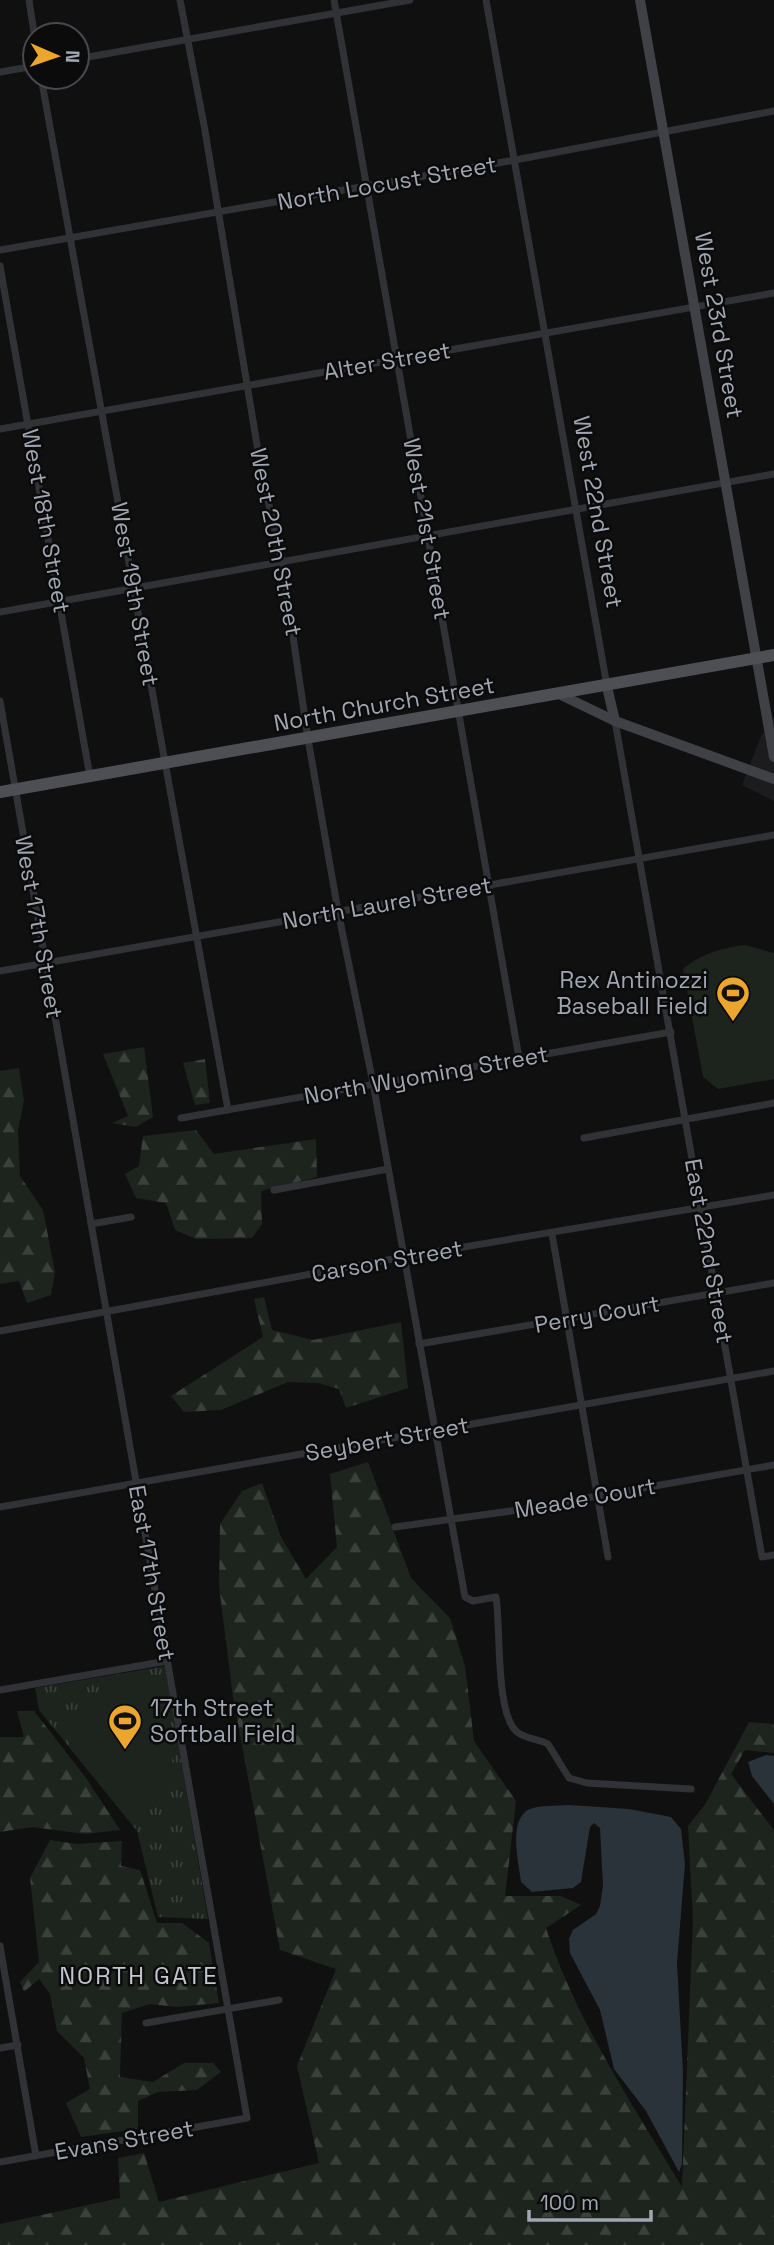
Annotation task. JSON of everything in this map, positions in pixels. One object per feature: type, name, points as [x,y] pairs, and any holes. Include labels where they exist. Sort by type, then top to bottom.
[{"type":"main road","name":"North Church Street","points":[[0,792],[607,687],[774,655]]},
{"type":"street","points":[[29,0],[32,21]]},
{"type":"street","name":"West 20th Street","points":[[180,0],[219,212],[262,475],[282,561],[308,739],[338,911],[373,1083],[465,1597],[473,1601],[496,1597],[500,1668],[508,1719],[522,1736],[548,1744],[569,1778],[587,1783],[691,1789]]},
{"type":"street","name":"West 21st Street","points":[[334,0],[519,1058]]},
{"type":"street","points":[[91,57],[410,0]]},
{"type":"street","name":"West 22nd Street","points":[[486,0],[607,687],[641,858],[671,1032]]},
{"type":"street","name":"West 23rd Street","points":[[640,0],[774,757]]},
{"type":"street","points":[[0,72],[21,68]]},
{"type":"street","name":"West 19th Street","points":[[44,91],[228,1110]]},
{"type":"street","name":"North Locust Street","points":[[0,250],[366,187],[774,111]]},
{"type":"street","name":"West 18th Street","points":[[0,266],[90,777]]},
{"type":"street","name":"Alter Street","points":[[0,429],[774,293]]},
{"type":"street","points":[[0,612],[774,474]]},
{"type":"street","points":[[561,695],[615,721],[774,779]]},
{"type":"street","name":"West 17th Street","points":[[0,701],[79,1152]]},
{"type":"street","name":"North Laurel Street","points":[[0,971],[774,835]]},
{"type":"street","name":"North Wyoming Street","points":[[181,1118],[671,1032]]},
{"type":"street","name":"East 22nd Street","points":[[671,1032],[747,1470]]},
{"type":"street","points":[[584,1138],[774,1103]]},
{"type":"street","name":"East 17th Street","points":[[79,1152],[247,2118]]},
{"type":"street","points":[[274,1190],[388,1169]]},
{"type":"street","name":"Carson Street","points":[[0,1331],[404,1257],[774,1195]]},
{"type":"street","points":[[91,1224],[131,1217]]},
{"type":"street","points":[[552,1234],[608,1557]]},
{"type":"street","name":"Perry Court","points":[[419,1344],[774,1283]]},
{"type":"street","name":"Seybert Street","points":[[0,1507],[774,1371]]},
{"type":"street","name":"Meade Court","points":[[395,1527],[598,1496],[774,1465]]},
{"type":"street","points":[[747,1470],[762,1557],[774,1555]]},
{"type":"street","points":[[0,1690],[167,1661]]},
{"type":"street","points":[[0,1945],[36,2156]]},
{"type":"street","points":[[146,2024],[279,2000]]},
{"type":"street","points":[[0,2048],[18,2045]]},
{"type":"street","name":"Evans Street","points":[[0,2162],[247,2118]]},
{"type":"shaded area","points":[[774,718],[774,801],[742,785],[761,736]]},
{"type":"shaded area","points":[[766,1755],[774,1756],[774,1804],[752,1776],[748,1762]]},
{"type":"shaded area","points":[[544,1806],[629,1809],[671,1817],[681,1829],[685,1864],[677,1963],[683,2072],[682,2164],[679,2172],[646,2111],[614,2069],[600,2010],[570,1953],[569,1939],[573,1930],[596,1914],[600,1906],[603,1886],[600,1828],[594,1823],[590,1827],[581,1882],[573,1888],[532,1892],[521,1882],[516,1842],[523,1814],[530,1809]]},
{"type":"green space","name":"Rex Antinozzi Baseball Field","points":[[745,945],[774,953],[774,1079],[718,1089],[703,1077],[683,969],[712,952]]},
{"type":"green space","points":[[144,1047],[153,1117],[136,1127],[112,1123],[128,1116],[103,1054]]},
{"type":"green space","points":[[205,1059],[210,1103],[195,1105],[183,1063]]},
{"type":"green space","points":[[19,1068],[24,1101],[18,1130],[20,1176],[43,1210],[55,1272],[51,1295],[27,1303],[19,1281],[0,1284],[0,1071]]},
{"type":"green space","points":[[196,1130],[214,1154],[316,1139],[317,1177],[261,1191],[262,1224],[252,1238],[196,1239],[175,1230],[166,1203],[136,1198],[125,1174],[139,1166],[143,1136]]},
{"type":"green space","points":[[264,1297],[272,1330],[313,1340],[401,1322],[408,1388],[346,1408],[339,1389],[318,1383],[288,1382],[221,1410],[184,1412],[171,1396],[263,1337],[254,1299]]},
{"type":"green space","points":[[368,1462],[411,1578],[450,1618],[465,1666],[474,1741],[516,1801],[505,1896],[561,1896],[581,1905],[546,1928],[558,1962],[589,2028],[682,2187],[693,1920],[688,1826],[706,1803],[749,1722],[774,1724],[774,1753],[745,1750],[731,1774],[773,1829],[774,1836],[774,2245],[0,2245],[0,2224],[120,2198],[118,2158],[144,2153],[159,2202],[319,2163],[297,2066],[336,1969],[280,1950],[233,1697],[219,1586],[220,1524],[242,1491],[262,1483],[281,1537],[306,1579],[337,1547],[330,1474]]},
{"type":"green space","points":[[165,1666],[208,1919],[158,1917],[137,1831],[39,1710],[35,1688]]},
{"type":"green space","name":"17th Street Softball Field","points":[[142,1674],[165,1714],[173,1748],[165,1781],[140,1820],[66,1739]]},
{"type":"green space","points":[[17,1711],[34,1711],[86,1778],[120,1830],[86,1834],[32,1827],[0,1832],[0,1737],[24,1737]]},
{"type":"green space","points":[[50,1840],[77,1844],[122,1841],[121,1866],[140,1870],[157,1923],[182,1923],[209,1943],[219,2003],[177,2007],[150,2004],[122,2013],[120,2077],[153,2082],[184,2063],[213,2063],[221,2072],[197,2090],[158,2092],[138,2101],[138,2129],[81,2137],[66,2103],[90,2089],[84,2058],[57,2031],[50,1994],[39,1979],[24,1992],[20,1982],[39,1962],[30,1878]]},
{"type":"place","name":"Rex Antinozzi Baseball Field","points":[[733,1023]]},
{"type":"place","name":"17th Street Softball Field","points":[[125,1751]]},
{"type":"district","name":"NORTH GATE","points":[[139,1975]]}]
